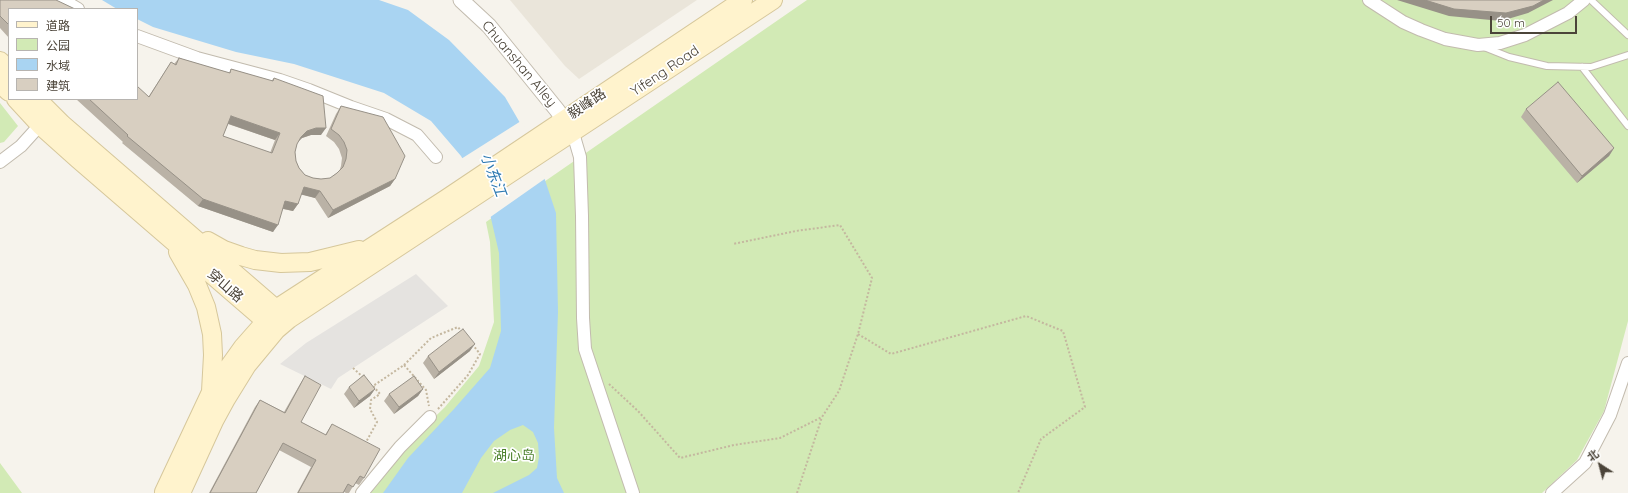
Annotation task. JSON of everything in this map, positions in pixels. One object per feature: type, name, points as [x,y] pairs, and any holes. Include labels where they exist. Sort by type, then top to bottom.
[{"type":"main road","name":"毅峰路","points":[[562,131],[743,0]]},
{"type":"main road","name":"Yifeng Road","points":[[562,131],[773,0]]},
{"type":"main road","points":[[0,61],[8,70]]},
{"type":"main road","points":[[0,83],[8,91]]},
{"type":"main road","name":"穿山路","points":[[17,100],[40,125],[78,159],[175,232]]},
{"type":"main road","name":"穿山路","points":[[38,100],[175,232],[277,320]]},
{"type":"main road","points":[[181,493],[214,421],[226,399],[277,320],[562,131]]},
{"type":"main road","points":[[167,493],[164,492],[211,392],[232,361],[277,320],[377,245],[450,205]]},
{"type":"main road","points":[[175,232],[240,256],[255,260],[281,263],[299,263],[322,260],[377,245]]},
{"type":"main road","points":[[175,232],[206,306],[212,334],[213,355],[211,392]]},
{"type":"street","points":[[62,0],[76,8]]},
{"type":"street","name":"Chuanshan Alley","points":[[461,0],[489,26],[562,131]]},
{"type":"street","points":[[1369,0],[1403,22],[1421,30],[1445,39],[1478,45],[1500,42],[1525,35],[1568,13],[1584,0]]},
{"type":"street","points":[[138,36],[197,58],[280,80],[386,119],[417,135],[436,157]]},
{"type":"street","points":[[0,162],[21,146],[40,125]]},
{"type":"street","points":[[562,131],[580,157],[585,349],[633,493]]},
{"type":"street","points":[[1552,493],[1585,463],[1610,415],[1628,363]]},
{"type":"street","points":[[362,493],[400,447],[430,417]]},
{"type":"lane","points":[[1591,0],[1628,35]]},
{"type":"lane","points":[[1478,45],[1509,56],[1547,66],[1582,68],[1591,67],[1628,55]]},
{"type":"lane","points":[[1582,68],[1628,126]]},
{"type":"path","points":[[733,244],[796,231],[840,225],[872,278],[858,334],[839,391],[822,417],[797,493]]},
{"type":"path","points":[[858,334],[891,354],[1026,316],[1063,331],[1085,407],[1041,438],[1018,493]]},
{"type":"path","points":[[373,386],[404,365],[431,338],[458,327],[463,333]]},
{"type":"path","points":[[430,417],[468,375],[480,354],[471,343]]},
{"type":"path","points":[[404,365],[426,390],[430,417]]},
{"type":"path","points":[[353,368],[380,394],[371,400],[370,409],[377,422],[362,448]]},
{"type":"path","points":[[606,381],[638,411],[680,458],[734,445],[780,438],[822,417]]},
{"type":"shaded area","points":[[510,0],[697,0],[579,79],[565,66]]},
{"type":"shaded area","points":[[416,274],[448,306],[338,378],[331,389],[280,364],[306,343]]},
{"type":"green space","name":"湖心岛","points":[[807,0],[1628,0],[1628,321],[1604,411],[1577,460],[1542,493],[367,493],[400,451],[445,407],[479,366],[494,322],[490,242],[486,222]]},
{"type":"green space","points":[[0,103],[18,126],[4,142],[0,143]]},
{"type":"green space","points":[[0,463],[22,493],[0,493]]},
{"type":"water","name":"小东江","points":[[102,0],[379,0],[408,10],[449,40],[505,97],[534,147],[556,213],[558,312],[554,428],[557,478],[564,493],[493,493],[529,475],[537,468],[539,457],[538,443],[533,432],[523,425],[510,430],[494,441],[481,458],[462,493],[383,493],[408,458],[490,368],[501,331],[499,253],[487,201],[461,156],[431,121],[384,93],[294,64],[236,52],[153,27],[138,20],[138,8],[115,8]]},
{"type":"pier","points":[[521,121],[535,146],[546,178],[489,218],[485,202],[461,159]]},
{"type":"building","points":[[0,0],[56,0],[73,8],[8,8],[8,24],[0,16]]},
{"type":"building","points":[[1425,0],[1544,0],[1533,6],[1506,13],[1454,9]]},
{"type":"building","points":[[179,58],[230,73],[231,69],[273,81],[274,78],[323,96],[326,128],[316,128],[307,131],[297,144],[295,152],[296,161],[299,168],[305,175],[313,178],[330,178],[343,167],[347,150],[339,135],[331,129],[341,106],[383,117],[405,156],[395,179],[333,210],[320,191],[304,187],[298,204],[285,201],[278,225],[203,199],[127,136],[128,135],[90,100],[138,100],[138,87],[149,97],[171,62],[176,65]],"holes":[[[231,116],[280,133],[272,153],[223,136]]]},
{"type":"building","points":[[1558,82],[1614,148],[1582,176],[1526,109]]},
{"type":"building","points":[[463,329],[475,344],[439,372],[428,356]]},
{"type":"building","points":[[364,375],[375,389],[359,401],[349,387]]},
{"type":"building","points":[[305,376],[321,385],[301,422],[326,435],[332,424],[380,449],[364,478],[360,476],[353,487],[348,484],[343,493],[298,493],[316,460],[283,443],[256,493],[210,493],[260,400],[285,413]]},
{"type":"building","points":[[414,376],[423,389],[399,407],[389,394]]}]
